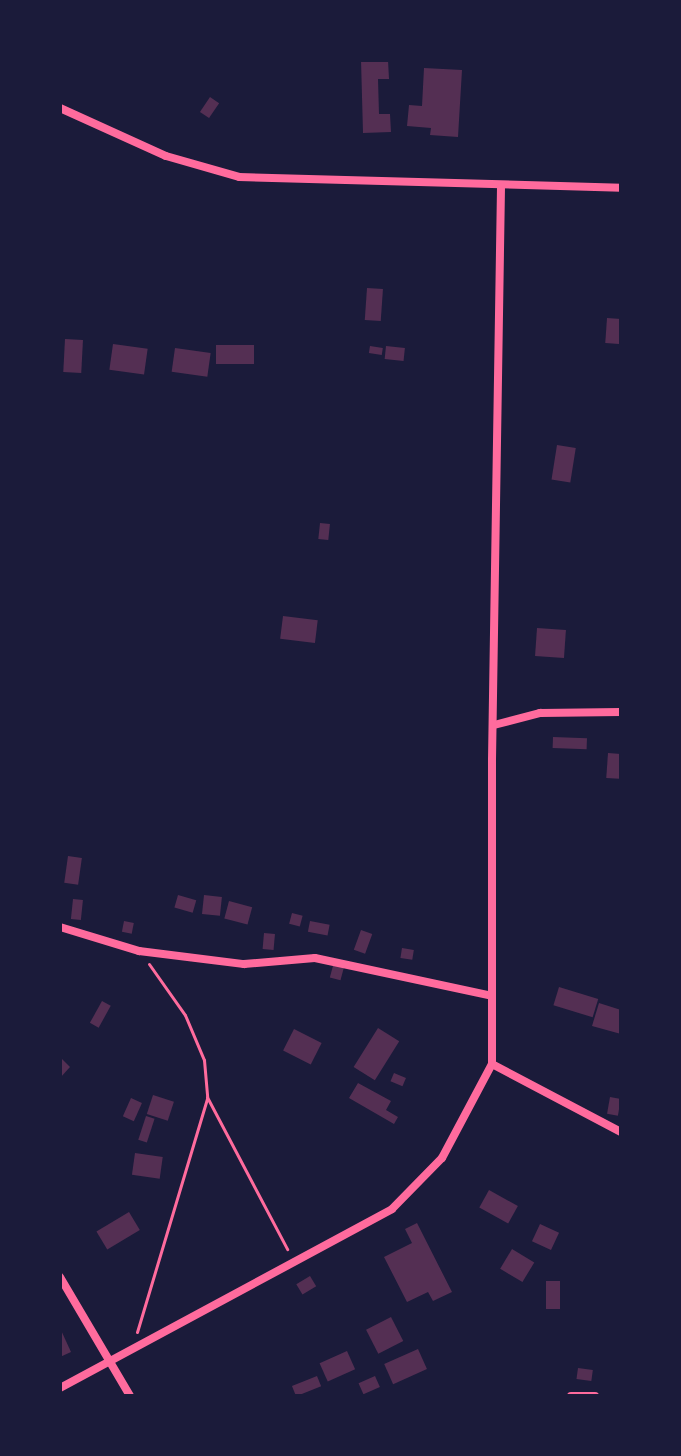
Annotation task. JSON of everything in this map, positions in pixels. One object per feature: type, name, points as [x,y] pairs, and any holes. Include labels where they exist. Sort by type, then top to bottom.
[{"type":"street","points":[[60,108],[166,156],[239,177],[501,187],[621,188]]},
{"type":"street","points":[[60,1388],[392,1209],[442,1158],[492,1064],[501,187]]},
{"type":"street","points":[[494,725],[540,713],[621,712]]},
{"type":"street","points":[[60,927],[139,951],[244,964],[315,958],[492,996]]},
{"type":"street","points":[[492,1064],[621,1132]]},
{"type":"street","points":[[60,1277],[130,1396]]},
{"type":"street","points":[[571,1396],[595,1396]]},
{"type":"path","points":[[132,1351],[165,1230],[207,1097],[204,1060],[185,1015],[139,951]]},
{"type":"path","points":[[207,1097],[295,1264]]},
{"type":"building","points":[[361,60],[388,60],[389,79],[378,79],[379,114],[390,114],[391,132],[363,133]]},
{"type":"building","points":[[424,68],[462,70],[458,137],[430,135],[431,128],[407,126],[409,105],[422,106]]},
{"type":"building","points":[[210,97],[219,103],[209,118],[200,112]]},
{"type":"building","points":[[367,288],[383,289],[381,321],[365,320]]},
{"type":"building","points":[[607,318],[621,319],[619,344],[605,343]]},
{"type":"building","points":[[65,339],[83,340],[81,373],[63,372]]},
{"type":"building","points":[[113,344],[148,349],[144,375],[109,370]]},
{"type":"building","points":[[216,345],[254,345],[254,364],[216,364]]},
{"type":"building","points":[[370,346],[383,348],[382,355],[369,353]]},
{"type":"building","points":[[386,346],[405,348],[404,361],[385,359]]},
{"type":"building","points":[[175,348],[211,353],[207,377],[172,372]]},
{"type":"building","points":[[557,445],[576,448],[570,483],[552,480]]},
{"type":"building","points":[[320,523],[330,524],[328,540],[318,539]]},
{"type":"building","points":[[283,616],[318,620],[315,643],[280,639]]},
{"type":"building","points":[[537,628],[566,630],[564,658],[535,656]]},
{"type":"building","points":[[553,737],[587,738],[587,749],[553,748]]},
{"type":"building","points":[[608,753],[621,754],[619,779],[606,778]]},
{"type":"building","points":[[68,856],[82,858],[78,885],[64,883]]},
{"type":"building","points":[[178,895],[196,900],[193,913],[174,907]]},
{"type":"building","points":[[204,895],[222,897],[220,916],[202,914]]},
{"type":"building","points":[[73,899],[83,900],[81,920],[71,919]]},
{"type":"building","points":[[229,901],[252,907],[248,925],[224,918]]},
{"type":"building","points":[[292,913],[303,916],[300,926],[289,924]]},
{"type":"building","points":[[124,921],[134,923],[132,934],[122,932]]},
{"type":"building","points":[[310,921],[330,925],[328,936],[308,932]]},
{"type":"building","points":[[361,930],[372,934],[365,954],[354,950]]},
{"type":"building","points":[[264,933],[275,934],[274,950],[263,949]]},
{"type":"building","points":[[402,948],[414,950],[412,960],[400,958]]},
{"type":"building","points":[[334,962],[345,965],[340,980],[330,977]]},
{"type":"building","points":[[559,987],[598,999],[593,1017],[553,1005]]},
{"type":"building","points":[[102,1001],[111,1006],[99,1028],[90,1023]]},
{"type":"building","points":[[599,1003],[621,1010],[621,1034],[592,1026]]},
{"type":"building","points":[[378,1028],[399,1041],[375,1080],[354,1067]]},
{"type":"building","points":[[294,1029],[322,1043],[311,1064],[283,1050]]},
{"type":"building","points":[[60,1057],[70,1067],[60,1078]]},
{"type":"building","points":[[394,1073],[406,1078],[402,1086],[390,1081]]},
{"type":"building","points":[[358,1083],[391,1101],[386,1110],[398,1117],[394,1124],[349,1098]]},
{"type":"building","points":[[153,1095],[174,1102],[168,1121],[147,1114]]},
{"type":"building","points":[[610,1097],[621,1099],[618,1116],[607,1114]]},
{"type":"building","points":[[131,1098],[142,1103],[134,1121],[123,1116]]},
{"type":"building","points":[[146,1116],[155,1119],[147,1143],[138,1140]]},
{"type":"building","points":[[135,1153],[163,1157],[160,1179],[132,1175]]},
{"type":"building","points":[[489,1190],[518,1206],[508,1223],[479,1207]]},
{"type":"building","points":[[129,1212],[140,1230],[107,1250],[96,1232]]},
{"type":"building","points":[[417,1223],[452,1292],[433,1301],[428,1292],[407,1302],[384,1257],[412,1243],[405,1229]]},
{"type":"building","points":[[540,1224],[559,1233],[551,1250],[532,1241]]},
{"type":"building","points":[[512,1249],[534,1262],[522,1282],[500,1269]]},
{"type":"building","points":[[310,1276],[316,1286],[302,1295],[296,1284]]},
{"type":"building","points":[[546,1281],[560,1281],[560,1309],[546,1309]]},
{"type":"building","points":[[391,1317],[403,1341],[378,1354],[366,1330]]},
{"type":"building","points":[[60,1328],[71,1352],[60,1357]]},
{"type":"building","points":[[418,1349],[427,1369],[393,1384],[384,1364]]},
{"type":"building","points":[[347,1351],[355,1369],[328,1381],[320,1363]]},
{"type":"building","points":[[578,1368],[593,1370],[591,1381],[576,1379]]},
{"type":"building","points":[[317,1376],[321,1386],[296,1396],[292,1386]]},
{"type":"building","points":[[375,1376],[380,1387],[363,1394],[359,1383]]}]
